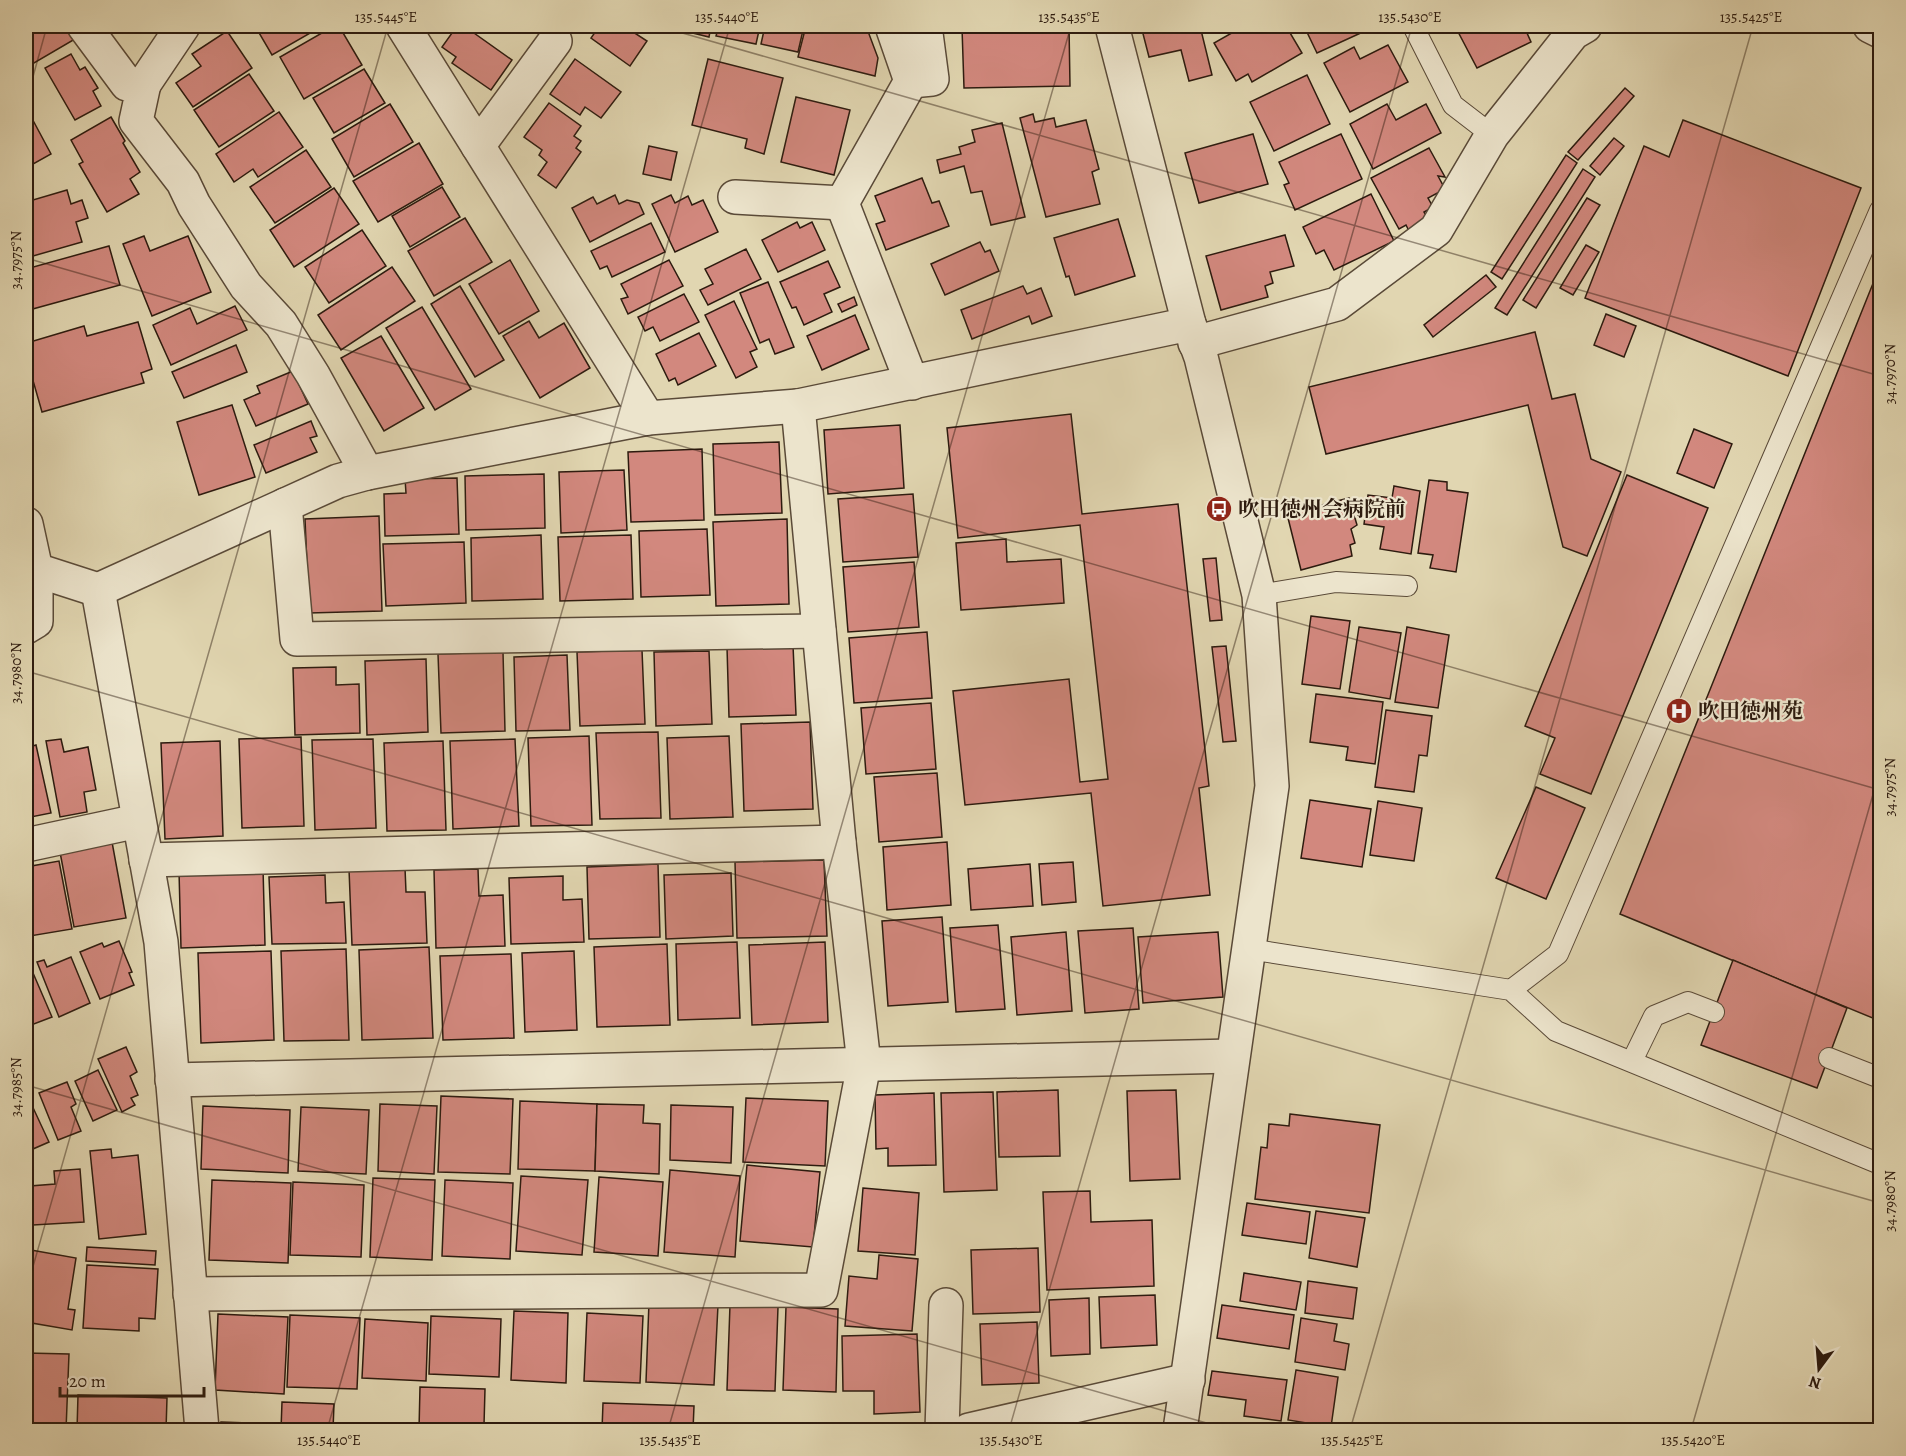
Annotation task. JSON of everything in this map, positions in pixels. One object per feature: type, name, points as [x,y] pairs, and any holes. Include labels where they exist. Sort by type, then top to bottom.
[{"type":"street","points":[[84,26],[127,84],[144,84]]},
{"type":"street","points":[[183,26],[144,84],[136,121],[183,182],[194,205],[246,286],[281,324],[313,375],[367,473]]},
{"type":"street","points":[[842,203],[911,81],[892,26]]},
{"type":"street","points":[[911,81],[932,80],[925,26]]},
{"type":"street","points":[[1112,26],[1192,333],[1201,357],[1259,595],[1272,786],[1180,1431]]},
{"type":"street","points":[[36,570],[98,590],[338,481],[367,473],[648,418],[798,406],[1337,304],[1437,230],[1492,135],[1573,33],[1586,26]]},
{"type":"street","points":[[1870,26],[1881,31]]},
{"type":"street","points":[[408,27],[478,146],[648,418]]},
{"type":"street","points":[[478,146],[555,41]]},
{"type":"street","points":[[735,196],[842,203]]},
{"type":"street","points":[[842,203],[912,383]]},
{"type":"street","points":[[190,1294],[821,1290],[864,1064],[839,842],[798,406]]},
{"type":"street","points":[[285,505],[297,639],[819,631]]},
{"type":"street","points":[[26,524],[36,570],[36,621],[26,627]]},
{"type":"street","points":[[98,590],[161,942],[202,1431]]},
{"type":"street","points":[[26,845],[138,821]]},
{"type":"street","points":[[146,860],[839,842]]},
{"type":"street","points":[[172,1080],[1232,1056]]},
{"type":"street","points":[[942,1431],[946,1305]]},
{"type":"street","points":[[969,1431],[1188,1380]]},
{"type":"lane","points":[[1413,26],[1453,105],[1492,135]]},
{"type":"lane","points":[[1511,990],[1558,954],[1881,210]]},
{"type":"lane","points":[[1259,595],[1336,582],[1407,586]]},
{"type":"lane","points":[[1250,949],[1511,990],[1556,1031],[1881,1164]]},
{"type":"lane","points":[[1632,1061],[1654,1016],[1688,1002],[1714,1012]]},
{"type":"lane","points":[[1829,1058],[1881,1078]]},
{"type":"building","points":[[26,26],[66,26],[75,39],[34,63],[26,49]]},
{"type":"building","points":[[255,26],[318,26],[319,28],[272,55]]},
{"type":"building","points":[[334,26],[339,26],[362,65],[304,99],[280,57]]},
{"type":"building","points":[[457,26],[464,26],[512,60],[491,90],[452,63],[456,57],[442,47]]},
{"type":"building","points":[[588,26],[624,26],[647,41],[630,66],[591,38],[596,31]]},
{"type":"building","points":[[668,26],[711,26],[709,37]]},
{"type":"building","points":[[719,26],[760,26],[756,44],[716,36]]},
{"type":"building","points":[[765,26],[804,26],[798,52],[761,44]]},
{"type":"building","points":[[806,26],[866,26],[878,58],[875,76],[798,57]]},
{"type":"building","points":[[1069,26],[1070,86],[964,88],[962,28]]},
{"type":"building","points":[[1141,26],[1200,26],[1212,75],[1189,81],[1181,50],[1149,57]]},
{"type":"building","points":[[1244,26],[1286,26],[1302,53],[1252,82],[1248,74],[1236,81],[1214,43]]},
{"type":"building","points":[[1304,26],[1376,26],[1317,53]]},
{"type":"building","points":[[1455,26],[1542,26],[1527,33],[1531,42],[1477,68]]},
{"type":"building","points":[[227,31],[252,68],[193,107],[176,83],[201,66],[192,54]]},
{"type":"building","points":[[1388,45],[1408,82],[1350,112],[1324,63],[1354,47],[1360,59]]},
{"type":"building","points":[[71,54],[80,70],[85,67],[98,88],[93,91],[101,106],[75,120],[45,68]]},
{"type":"building","points":[[575,59],[621,92],[601,118],[585,107],[580,115],[550,94]]},
{"type":"building","points":[[708,59],[783,78],[764,154],[745,148],[747,139],[692,125]]},
{"type":"building","points":[[364,69],[385,103],[334,133],[313,98]]},
{"type":"building","points":[[249,74],[274,111],[219,147],[194,110]]},
{"type":"building","points":[[1307,75],[1330,124],[1274,151],[1250,102]]},
{"type":"building","points":[[1625,88],[1634,96],[1578,160],[1568,152]]},
{"type":"building","points":[[796,97],[850,110],[834,175],[781,162]]},
{"type":"building","points":[[549,103],[581,126],[574,136],[581,141],[576,148],[581,152],[556,188],[538,175],[547,162],[539,155],[542,150],[524,137]]},
{"type":"building","points":[[390,104],[413,142],[354,177],[332,139]]},
{"type":"building","points":[[1387,104],[1396,120],[1426,104],[1441,133],[1373,169],[1350,124]]},
{"type":"building","points":[[28,111],[51,154],[26,168],[26,113]]},
{"type":"building","points":[[279,112],[303,147],[258,177],[253,169],[234,182],[216,154]]},
{"type":"building","points":[[1033,114],[1035,122],[1054,118],[1056,127],[1086,120],[1099,169],[1092,172],[1100,204],[1046,217],[1020,118]]},
{"type":"building","points":[[111,117],[140,172],[130,179],[139,194],[107,212],[79,164],[83,162],[71,140]]},
{"type":"building","points":[[1683,120],[1861,188],[1788,376],[1585,298],[1644,146],[1669,157]]},
{"type":"building","points":[[1002,123],[1025,217],[991,225],[982,191],[971,193],[964,166],[940,173],[937,160],[961,154],[959,147],[975,142],[972,130]]},
{"type":"building","points":[[1253,134],[1268,184],[1199,203],[1185,153]]},
{"type":"building","points":[[1341,134],[1362,179],[1295,210],[1284,185],[1289,183],[1279,162]]},
{"type":"building","points":[[1614,138],[1624,146],[1600,175],[1590,166]]},
{"type":"building","points":[[419,143],[443,184],[378,222],[353,181]]},
{"type":"building","points":[[649,146],[677,152],[671,180],[643,174]]},
{"type":"building","points":[[1429,148],[1445,177],[1438,176],[1445,189],[1428,198],[1433,207],[1424,212],[1429,220],[1409,231],[1406,225],[1399,229],[1371,178]]},
{"type":"building","points":[[306,150],[331,187],[275,223],[250,187]]},
{"type":"building","points":[[1566,155],[1577,163],[1502,279],[1491,272]]},
{"type":"building","points":[[1583,169],[1595,177],[1507,315],[1495,308]]},
{"type":"building","points":[[922,178],[932,203],[939,201],[949,226],[886,250],[876,224],[885,221],[875,196]]},
{"type":"building","points":[[442,187],[460,217],[410,247],[392,216]]},
{"type":"building","points":[[334,188],[359,224],[294,267],[270,230]]},
{"type":"building","points":[[67,190],[71,204],[82,200],[88,218],[76,222],[82,242],[26,258],[26,202]]},
{"type":"building","points":[[1371,194],[1394,241],[1334,270],[1324,250],[1316,254],[1303,227]]},
{"type":"building","points":[[615,195],[619,204],[627,200],[639,203],[644,214],[590,242],[572,208],[593,197],[597,204]]},
{"type":"building","points":[[671,195],[675,203],[688,196],[692,205],[703,200],[718,232],[675,252],[652,204]]},
{"type":"building","points":[[1587,198],[1600,205],[1536,308],[1523,300]]},
{"type":"building","points":[[465,218],[492,262],[434,296],[408,251]]},
{"type":"building","points":[[1118,219],[1135,276],[1075,295],[1069,276],[1066,277],[1054,238]]},
{"type":"building","points":[[797,222],[800,228],[812,222],[825,250],[778,272],[762,240]]},
{"type":"building","points":[[651,223],[665,252],[612,277],[607,266],[600,269],[591,251]]},
{"type":"building","points":[[362,230],[386,266],[329,303],[305,267]]},
{"type":"building","points":[[1285,235],[1294,266],[1270,272],[1273,283],[1265,286],[1268,297],[1221,310],[1206,256]]},
{"type":"building","points":[[144,236],[150,251],[188,236],[211,292],[152,316],[123,244]]},
{"type":"building","points":[[980,242],[985,252],[990,250],[999,271],[945,295],[931,264]]},
{"type":"building","points":[[1586,245],[1599,252],[1573,295],[1560,288]]},
{"type":"building","points":[[109,246],[120,285],[29,310],[26,297],[26,269]]},
{"type":"building","points":[[746,249],[761,279],[708,305],[700,290],[713,284],[705,269]]},
{"type":"building","points":[[510,260],[539,311],[499,334],[469,284]]},
{"type":"building","points":[[669,260],[683,286],[628,314],[621,299],[628,297],[621,284]]},
{"type":"building","points":[[828,261],[840,287],[824,294],[832,312],[804,325],[796,307],[792,308],[780,282]]},
{"type":"building","points":[[1880,266],[1880,1021],[1620,914]]},
{"type":"building","points":[[392,267],[415,301],[341,350],[318,315]]},
{"type":"building","points":[[1486,275],[1496,287],[1433,337],[1424,325]]},
{"type":"building","points":[[768,282],[794,347],[775,354],[769,339],[760,343],[740,293]]},
{"type":"building","points":[[460,286],[504,360],[475,377],[431,304]]},
{"type":"building","points":[[1023,286],[1027,294],[1041,288],[1052,316],[1032,324],[1029,316],[972,339],[961,310]]},
{"type":"building","points":[[684,294],[699,322],[660,341],[653,327],[645,331],[638,317]]},
{"type":"building","points":[[854,297],[857,305],[842,312],[838,304]]},
{"type":"building","points":[[734,301],[757,349],[750,352],[757,367],[736,378],[705,315]]},
{"type":"building","points":[[235,306],[247,330],[171,365],[153,325],[190,308],[197,324]]},
{"type":"building","points":[[422,307],[471,389],[435,410],[386,328]]},
{"type":"building","points":[[1606,314],[1636,326],[1624,357],[1594,345]]},
{"type":"building","points":[[855,315],[869,349],[822,370],[807,336]]},
{"type":"building","points":[[529,321],[539,338],[564,323],[590,368],[540,398],[503,336]]},
{"type":"building","points":[[138,322],[152,369],[141,373],[144,383],[42,412],[26,356],[26,353],[32,351],[30,342],[84,326],[87,336]]},
{"type":"building","points":[[1535,332],[1552,399],[1575,394],[1591,459],[1621,472],[1587,556],[1563,547],[1528,405],[1326,454],[1309,387]]},
{"type":"building","points":[[699,333],[716,366],[678,385],[675,378],[669,381],[656,354]]},
{"type":"building","points":[[381,336],[424,408],[384,431],[341,358]]},
{"type":"building","points":[[236,345],[247,372],[184,398],[172,372]]},
{"type":"building","points":[[293,371],[308,404],[256,426],[244,400],[260,393],[257,386]]},
{"type":"building","points":[[232,405],[255,477],[199,495],[177,422]]},
{"type":"building","points":[[1071,414],[1082,514],[1178,504],[1209,786],[1199,788],[1210,895],[1103,906],[1091,793],[965,805],[953,691],[1069,679],[1080,782],[1108,779],[1080,525],[958,538],[947,428]]},
{"type":"building","points":[[311,421],[317,436],[310,438],[317,452],[266,473],[254,445]]},
{"type":"building","points":[[900,425],[904,488],[828,494],[824,430]]},
{"type":"building","points":[[1694,429],[1732,444],[1714,488],[1677,473]]},
{"type":"building","points":[[779,442],[782,513],[715,515],[713,444]]},
{"type":"building","points":[[702,449],[704,520],[631,522],[628,452]]},
{"type":"building","points":[[624,470],[627,530],[561,533],[559,472]]},
{"type":"building","points":[[544,474],[545,528],[466,530],[465,476]]},
{"type":"building","points":[[1627,475],[1708,508],[1591,794],[1540,774],[1555,738],[1525,726]]},
{"type":"building","points":[[457,478],[459,534],[385,536],[384,494],[406,493],[405,479]]},
{"type":"building","points":[[1429,480],[1447,482],[1447,490],[1468,493],[1456,572],[1430,568],[1433,555],[1418,553]]},
{"type":"building","points":[[1394,486],[1420,491],[1411,554],[1380,549],[1384,527],[1364,524],[1368,495],[1392,498]]},
{"type":"building","points":[[913,494],[918,557],[843,562],[838,499]]},
{"type":"building","points":[[1349,498],[1357,525],[1351,529],[1355,543],[1350,545],[1352,556],[1301,570],[1287,514]]},
{"type":"building","points":[[379,516],[382,611],[309,613],[305,519]]},
{"type":"building","points":[[787,519],[789,604],[716,606],[713,522]]},
{"type":"building","points":[[707,529],[710,595],[641,597],[639,531]]},
{"type":"building","points":[[541,535],[543,599],[472,601],[471,538]]},
{"type":"building","points":[[631,535],[633,599],[560,601],[558,537]]},
{"type":"building","points":[[1006,539],[1007,562],[1061,559],[1064,603],[961,610],[956,543]]},
{"type":"building","points":[[464,542],[466,603],[386,606],[383,544]]},
{"type":"building","points":[[1216,558],[1222,620],[1210,621],[1203,559]]},
{"type":"building","points":[[914,562],[919,627],[848,632],[843,567]]},
{"type":"building","points":[[1311,616],[1350,621],[1340,689],[1302,684]]},
{"type":"building","points":[[1359,627],[1401,633],[1390,699],[1349,692]]},
{"type":"building","points":[[1407,627],[1449,635],[1438,708],[1395,702]]},
{"type":"building","points":[[927,632],[932,698],[854,703],[849,638]]},
{"type":"building","points":[[793,645],[796,715],[729,717],[727,647]]},
{"type":"building","points":[[1226,646],[1236,741],[1223,742],[1212,647]]},
{"type":"building","points":[[642,650],[645,724],[580,726],[577,652]]},
{"type":"building","points":[[709,651],[712,724],[656,726],[654,652]]},
{"type":"building","points":[[503,652],[505,731],[441,733],[438,654]]},
{"type":"building","points":[[567,655],[570,730],[516,731],[514,657]]},
{"type":"building","points":[[426,659],[428,732],[367,735],[365,661]]},
{"type":"building","points":[[336,667],[336,685],[359,684],[360,733],[295,735],[293,668]]},
{"type":"building","points":[[1316,694],[1383,702],[1375,764],[1346,760],[1348,747],[1310,742]]},
{"type":"building","points":[[931,703],[936,769],[866,774],[861,708]]},
{"type":"building","points":[[1386,710],[1432,716],[1427,756],[1419,755],[1414,792],[1375,787]]},
{"type":"building","points":[[810,722],[813,809],[744,811],[741,724]]},
{"type":"building","points":[[658,732],[661,818],[600,819],[596,733]]},
{"type":"building","points":[[589,736],[592,825],[531,826],[528,738]]},
{"type":"building","points":[[729,736],[733,817],[670,819],[667,738]]},
{"type":"building","points":[[301,737],[304,826],[242,828],[239,739]]},
{"type":"building","points":[[61,739],[64,752],[88,747],[96,790],[84,792],[87,812],[60,817],[46,741]]},
{"type":"building","points":[[373,739],[376,828],[315,830],[312,740]]},
{"type":"building","points":[[515,739],[519,826],[453,829],[450,741]]},
{"type":"building","points":[[220,741],[223,836],[165,839],[161,743]]},
{"type":"building","points":[[443,741],[446,830],[387,831],[384,743]]},
{"type":"building","points":[[36,745],[51,813],[31,817],[26,807],[26,748]]},
{"type":"building","points":[[937,773],[942,837],[879,842],[874,777]]},
{"type":"building","points":[[1536,787],[1585,808],[1546,899],[1496,878]]},
{"type":"building","points":[[1310,800],[1371,809],[1362,867],[1301,858]]},
{"type":"building","points":[[1378,801],[1422,808],[1414,861],[1370,855]]},
{"type":"building","points":[[112,842],[126,918],[74,927],[60,852]]},
{"type":"building","points":[[947,842],[951,905],[887,910],[883,847]]},
{"type":"building","points":[[824,860],[827,936],[737,938],[735,862]]},
{"type":"building","points":[[59,861],[72,929],[30,936],[26,909],[26,867]]},
{"type":"building","points":[[1073,862],[1076,902],[1042,905],[1039,864]]},
{"type":"building","points":[[658,864],[660,937],[589,939],[587,867]]},
{"type":"building","points":[[1030,864],[1033,906],[971,910],[968,869]]},
{"type":"building","points":[[263,868],[265,945],[181,948],[179,871]]},
{"type":"building","points":[[405,868],[406,892],[425,892],[427,943],[352,945],[349,869]]},
{"type":"building","points":[[478,869],[479,896],[503,895],[505,946],[436,948],[434,870]]},
{"type":"building","points":[[731,873],[733,936],[666,939],[664,875]]},
{"type":"building","points":[[325,875],[326,903],[344,902],[346,943],[272,944],[269,877]]},
{"type":"building","points":[[563,876],[563,900],[582,899],[584,942],[511,944],[509,878]]},
{"type":"building","points":[[942,917],[948,1002],[888,1006],[882,921]]},
{"type":"building","points":[[998,925],[1005,1009],[956,1012],[950,928]]},
{"type":"building","points":[[1133,928],[1139,1009],[1085,1013],[1078,931]]},
{"type":"building","points":[[1066,932],[1072,1011],[1017,1015],[1011,937]]},
{"type":"building","points":[[1218,932],[1223,997],[1143,1003],[1138,937]]},
{"type":"building","points":[[119,941],[132,972],[129,973],[134,985],[100,999],[80,952],[102,943],[104,947]]},
{"type":"building","points":[[737,942],[740,1018],[678,1020],[676,944]]},
{"type":"building","points":[[825,942],[828,1022],[752,1025],[749,945]]},
{"type":"building","points":[[667,944],[670,1025],[597,1027],[594,947]]},
{"type":"building","points":[[429,947],[433,1038],[362,1040],[359,950]]},
{"type":"building","points":[[346,949],[349,1040],[284,1041],[281,951]]},
{"type":"building","points":[[271,951],[274,1040],[201,1043],[198,953]]},
{"type":"building","points":[[574,951],[577,1030],[525,1032],[522,953]]},
{"type":"building","points":[[511,954],[514,1038],[443,1040],[440,956]]},
{"type":"building","points":[[71,957],[90,1003],[59,1017],[37,962],[44,960],[47,967]]},
{"type":"building","points":[[26,960],[52,1017],[26,1027]]},
{"type":"building","points":[[1733,960],[1847,1008],[1817,1088],[1701,1045]]},
{"type":"building","points":[[126,1047],[137,1072],[130,1076],[138,1095],[131,1098],[135,1105],[122,1112],[98,1059]]},
{"type":"building","points":[[98,1070],[117,1110],[93,1121],[75,1081]]},
{"type":"building","points":[[67,1082],[76,1104],[71,1107],[81,1131],[58,1140],[39,1093]]},
{"type":"building","points":[[1058,1090],[1060,1156],[999,1157],[997,1092]]},
{"type":"building","points":[[1176,1090],[1180,1179],[1130,1181],[1127,1091]]},
{"type":"building","points":[[993,1092],[997,1190],[944,1192],[941,1093]]},
{"type":"building","points":[[934,1093],[936,1165],[888,1166],[888,1148],[876,1149],[875,1095]]},
{"type":"building","points":[[441,1096],[513,1099],[510,1174],[438,1172]]},
{"type":"building","points":[[746,1098],[828,1101],[825,1166],[743,1162]]},
{"type":"building","points":[[29,1099],[49,1142],[26,1152],[26,1101]]},
{"type":"building","points":[[520,1101],[597,1104],[595,1171],[518,1169]]},
{"type":"building","points":[[380,1104],[437,1106],[434,1174],[378,1171]]},
{"type":"building","points":[[597,1104],[644,1105],[643,1123],[660,1124],[659,1174],[595,1171]]},
{"type":"building","points":[[671,1105],[733,1107],[731,1163],[670,1160]]},
{"type":"building","points":[[203,1106],[290,1110],[288,1173],[201,1169]]},
{"type":"building","points":[[301,1107],[369,1110],[366,1174],[298,1171]]},
{"type":"building","points":[[1290,1114],[1380,1125],[1369,1213],[1255,1199],[1261,1147],[1267,1148],[1269,1124],[1289,1126]]},
{"type":"building","points":[[111,1149],[112,1158],[138,1155],[146,1234],[99,1239],[90,1151]]},
{"type":"building","points":[[747,1165],[820,1172],[813,1247],[740,1241]]},
{"type":"building","points":[[80,1169],[84,1222],[33,1225],[30,1186],[55,1184],[54,1171]]},
{"type":"building","points":[[670,1170],[740,1176],[735,1257],[664,1252]]},
{"type":"building","points":[[521,1176],[588,1180],[582,1255],[516,1251]]},
{"type":"building","points":[[599,1177],[663,1182],[658,1256],[594,1252]]},
{"type":"building","points":[[373,1178],[435,1180],[432,1260],[370,1257]]},
{"type":"building","points":[[212,1180],[291,1183],[288,1263],[209,1260]]},
{"type":"building","points":[[445,1180],[513,1183],[510,1259],[442,1256]]},
{"type":"building","points":[[293,1182],[364,1185],[361,1257],[290,1255]]},
{"type":"building","points":[[863,1188],[919,1193],[915,1255],[858,1251]]},
{"type":"building","points":[[1090,1191],[1091,1222],[1152,1220],[1154,1286],[1047,1290],[1043,1192]]},
{"type":"building","points":[[1247,1203],[1310,1212],[1306,1244],[1242,1235]]},
{"type":"building","points":[[1316,1211],[1365,1218],[1357,1267],[1309,1258]]},
{"type":"building","points":[[87,1247],[156,1251],[155,1265],[86,1261]]},
{"type":"building","points":[[1038,1248],[1040,1312],[973,1314],[971,1250]]},
{"type":"building","points":[[31,1250],[76,1258],[68,1309],[75,1310],[72,1330],[26,1322],[26,1285]]},
{"type":"building","points":[[879,1255],[918,1259],[912,1331],[845,1326],[849,1276],[877,1279]]},
{"type":"building","points":[[87,1265],[158,1269],[155,1319],[139,1318],[139,1331],[83,1328]]},
{"type":"building","points":[[1244,1273],[1301,1282],[1296,1310],[1240,1301]]},
{"type":"building","points":[[1308,1281],[1357,1288],[1353,1319],[1305,1313]]},
{"type":"building","points":[[1155,1295],[1157,1345],[1101,1348],[1099,1297]]},
{"type":"building","points":[[1089,1298],[1090,1354],[1051,1356],[1049,1300]]},
{"type":"building","points":[[649,1302],[718,1305],[714,1385],[646,1382]]},
{"type":"building","points":[[730,1305],[778,1307],[775,1391],[727,1390]]},
{"type":"building","points":[[1222,1305],[1294,1315],[1289,1349],[1217,1338]]},
{"type":"building","points":[[786,1307],[838,1309],[836,1392],[783,1390]]},
{"type":"building","points":[[514,1311],[568,1313],[566,1383],[511,1380]]},
{"type":"building","points":[[587,1313],[643,1316],[640,1383],[584,1381]]},
{"type":"building","points":[[218,1314],[288,1317],[284,1394],[215,1390]]},
{"type":"building","points":[[290,1315],[360,1318],[357,1389],[287,1387]]},
{"type":"building","points":[[431,1316],[501,1319],[499,1377],[429,1374]]},
{"type":"building","points":[[1301,1318],[1337,1324],[1334,1341],[1349,1344],[1345,1370],[1295,1362]]},
{"type":"building","points":[[365,1319],[428,1323],[426,1381],[362,1378]]},
{"type":"building","points":[[1037,1322],[1039,1383],[982,1385],[980,1324]]},
{"type":"building","points":[[917,1334],[920,1412],[874,1414],[874,1391],[843,1391],[842,1336]]},
{"type":"building","points":[[26,1353],[69,1354],[66,1430],[26,1430]]},
{"type":"building","points":[[1296,1370],[1338,1377],[1331,1427],[1288,1420]]},
{"type":"building","points":[[1212,1371],[1287,1380],[1281,1421],[1244,1416],[1246,1400],[1208,1395]]},
{"type":"building","points":[[420,1387],[485,1389],[484,1425],[464,1424],[463,1430],[419,1430]]},
{"type":"building","points":[[78,1395],[167,1398],[166,1430],[77,1430]]},
{"type":"building","points":[[282,1402],[334,1404],[333,1430],[281,1430]]},
{"type":"building","points":[[603,1403],[694,1406],[693,1430],[602,1430]]},
{"type":"building","points":[[221,1422],[277,1424],[277,1430],[221,1430]]},
{"type":"building","points":[[519,1425],[584,1428],[584,1430],[518,1430]]},
{"type":"place","name":"吹田徳州会病院前","points":[[1219,509]]},
{"type":"place","name":"吹田徳州苑","points":[[1679,711]]}]
